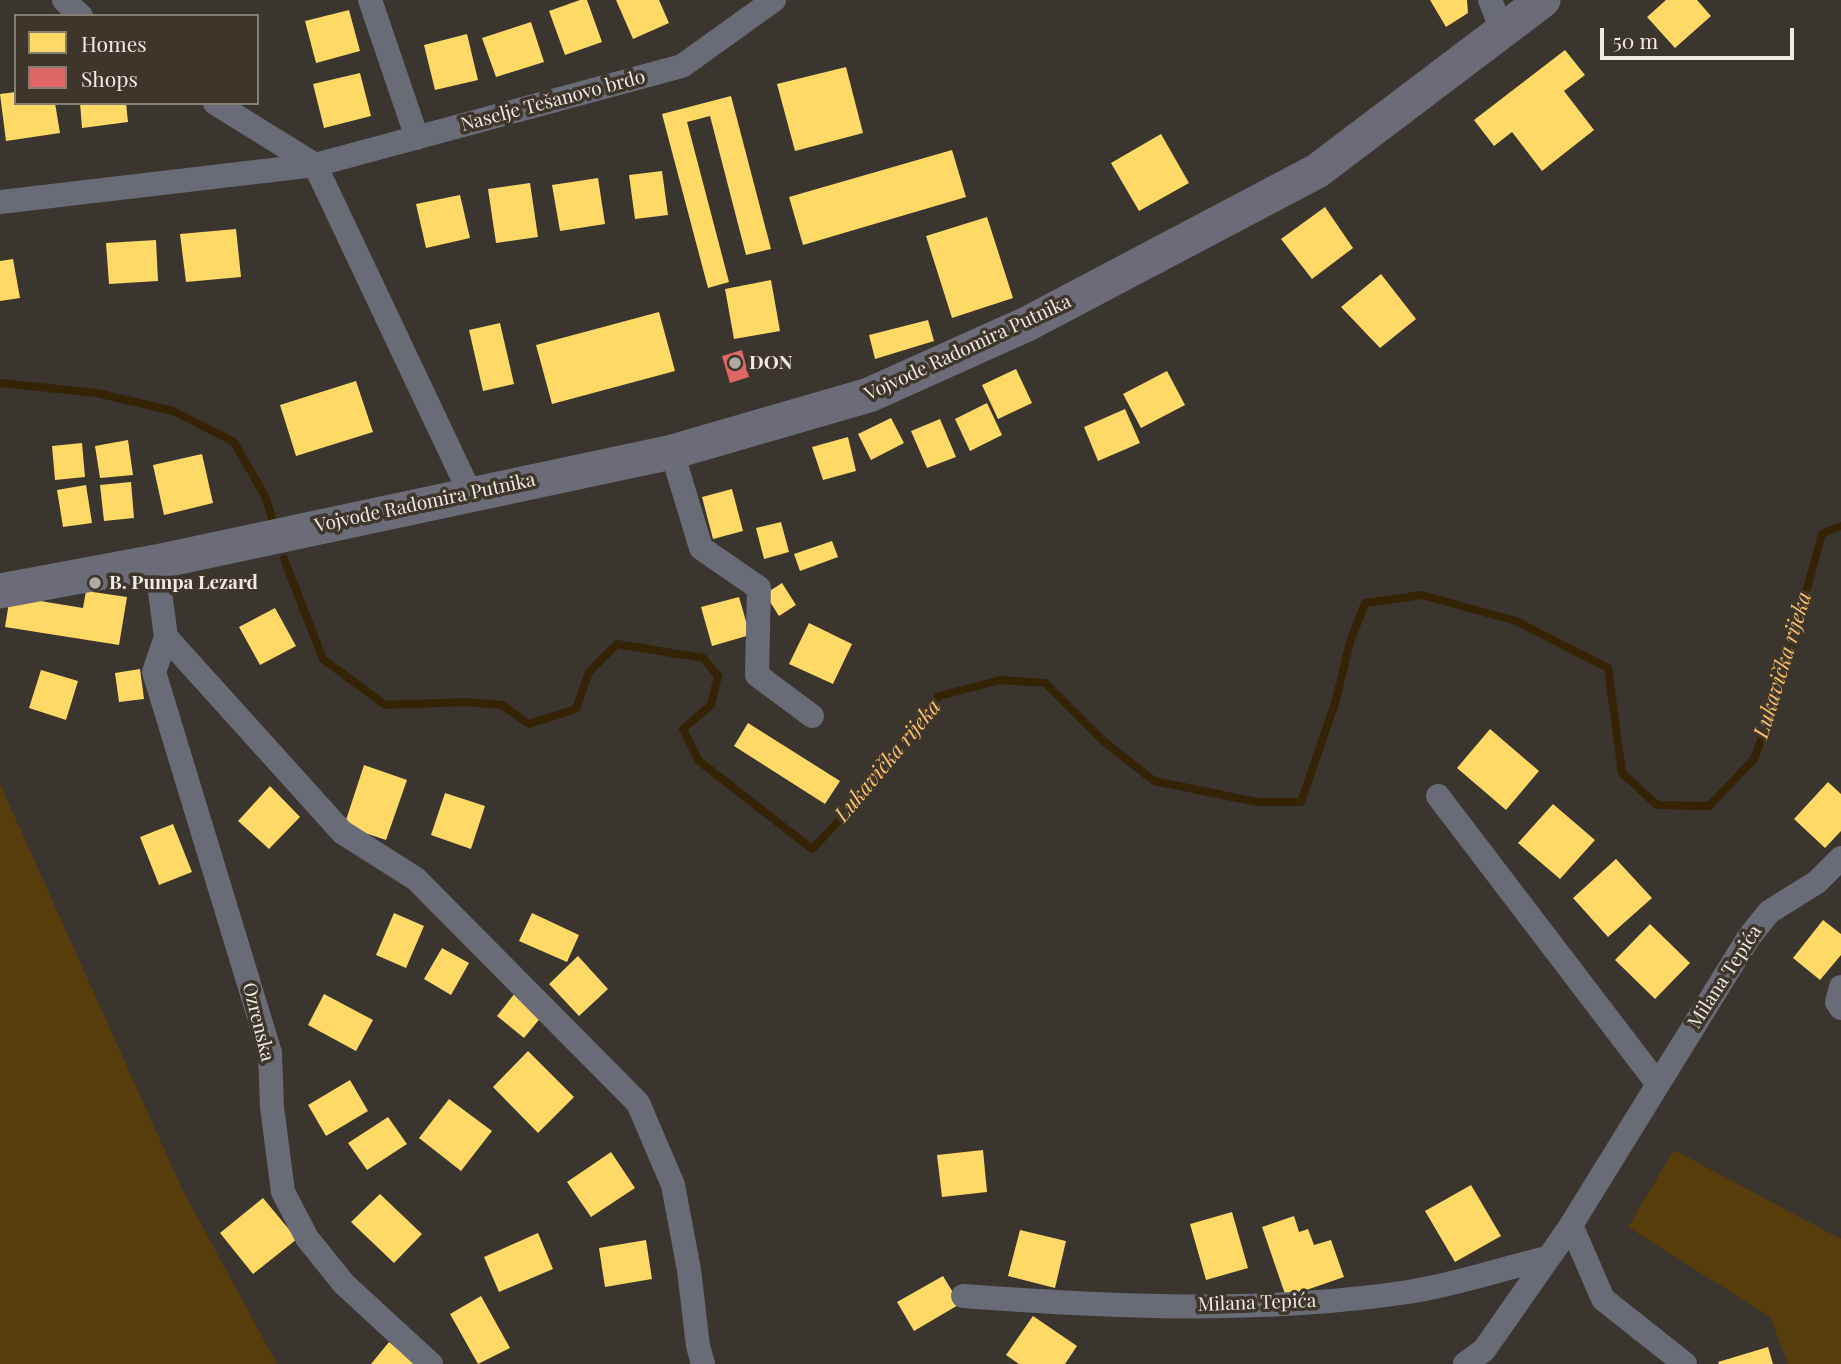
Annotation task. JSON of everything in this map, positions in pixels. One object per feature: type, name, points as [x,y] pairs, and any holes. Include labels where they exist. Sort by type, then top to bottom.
[{"type":"main road","name":"Vojvode Radomira Putnika","points":[[0,591],[156,562],[470,492],[672,452],[869,395],[1027,324],[1317,171],[1496,15],[1543,0]]},
{"type":"street","points":[[64,0],[80,14]]},
{"type":"street","points":[[370,0],[417,138]]},
{"type":"street","name":"Naselje Tešanovo brdo","points":[[0,202],[314,165],[682,66],[774,0]]},
{"type":"street","points":[[218,105],[314,165],[470,492]]},
{"type":"street","points":[[672,452],[701,548],[759,588],[757,675],[812,716]]},
{"type":"street","points":[[156,562],[166,638],[342,832],[416,879],[638,1103],[673,1185],[690,1270],[698,1346],[703,1364]]},
{"type":"street","name":"Ozrenska","points":[[166,638],[154,672],[270,1053],[272,1107],[283,1192],[307,1238],[344,1284],[431,1364]]},
{"type":"street","points":[[1438,796],[1657,1083]]},
{"type":"street","name":"Milana Tepića","points":[[1465,1364],[1484,1350],[1571,1225],[1749,937],[1769,912],[1816,882],[1841,858]]},
{"type":"street","points":[[1841,987],[1836,1002],[1841,1008]]},
{"type":"street","points":[[1571,1225],[1603,1299],[1685,1364]]},
{"type":"street","name":"Milana Tepića","points":[[963,1296],[1070,1304],[1283,1304],[1409,1292],[1547,1258]]},
{"type":"shaded area","points":[[0,784],[182,1189],[277,1364],[0,1364]]},
{"type":"shaded area","points":[[1674,1150],[1841,1239],[1841,1364],[1788,1364],[1770,1317],[1628,1227]]},
{"type":"building: Homes","points":[[587,0],[602,42],[565,55],[549,11]]},
{"type":"building: Homes","points":[[616,0],[659,0],[669,23],[633,39]]},
{"type":"building: Homes","points":[[1430,0],[1467,0],[1468,13],[1446,27]]},
{"type":"building: Homes","points":[[1666,0],[1697,0],[1711,16],[1675,48],[1647,17]]},
{"type":"building: Homes","points":[[349,10],[360,51],[316,63],[305,21]]},
{"type":"building: Homes","points":[[531,22],[544,62],[496,77],[482,38]]},
{"type":"building: Homes","points":[[467,34],[478,80],[435,90],[424,45]]},
{"type":"building: Homes","points":[[1565,50],[1585,75],[1564,91],[1594,130],[1542,171],[1512,132],[1494,146],[1474,120]]},
{"type":"building: Homes","points":[[846,67],[863,133],[795,151],[777,84]]},
{"type":"building: Homes","points":[[360,73],[371,116],[324,128],[313,84]]},
{"type":"building: Homes","points":[[14,92],[14,105],[55,105],[60,133],[6,141],[0,94]]},
{"type":"building: Homes","points":[[731,96],[771,249],[746,255],[710,116],[687,122],[729,282],[708,288],[662,114]]},
{"type":"building: Homes","points":[[80,105],[126,105],[128,122],[82,128]]},
{"type":"building: Homes","points":[[1161,134],[1189,183],[1139,211],[1111,163]]},
{"type":"building: Homes","points":[[952,150],[966,197],[803,245],[789,197]]},
{"type":"building: Homes","points":[[662,171],[668,215],[635,219],[629,175]]},
{"type":"building: Homes","points":[[598,178],[605,224],[560,231],[552,185]]},
{"type":"building: Homes","points":[[530,183],[538,237],[496,243],[488,189]]},
{"type":"building: Homes","points":[[460,195],[470,238],[426,248],[416,204]]},
{"type":"building: Homes","points":[[1325,207],[1353,248],[1312,279],[1281,239]]},
{"type":"building: Homes","points":[[987,217],[1013,298],[952,318],[926,236]]},
{"type":"building: Homes","points":[[236,229],[241,277],[186,282],[180,234]]},
{"type":"building: Homes","points":[[156,240],[158,281],[109,284],[106,243]]},
{"type":"building: Homes","points":[[13,259],[20,298],[0,301],[0,261]]},
{"type":"building: Homes","points":[[1381,274],[1416,319],[1380,348],[1341,307]]},
{"type":"building: Homes","points":[[771,280],[780,331],[734,339],[725,289]]},
{"type":"building: Homes","points":[[659,312],[675,371],[552,404],[536,345]]},
{"type":"building: Homes","points":[[928,320],[934,341],[875,359],[869,335]]},
{"type":"building: Homes","points":[[500,323],[514,384],[483,391],[469,330]]},
{"type":"building: Homes","points":[[1016,369],[1032,403],[998,419],[982,385]]},
{"type":"building: Homes","points":[[1167,371],[1185,405],[1141,428],[1123,394]]},
{"type":"building: Homes","points":[[356,381],[373,432],[296,456],[280,405]]},
{"type":"building: Homes","points":[[987,403],[1002,435],[970,451],[955,419]]},
{"type":"building: Homes","points":[[1125,409],[1140,443],[1098,461],[1084,427]]},
{"type":"building: Homes","points":[[891,418],[904,443],[871,460],[858,434]]},
{"type":"building: Homes","points":[[940,419],[956,457],[927,468],[911,431]]},
{"type":"building: Homes","points":[[848,437],[856,471],[823,480],[812,447]]},
{"type":"building: Homes","points":[[128,440],[133,475],[100,478],[95,446]]},
{"type":"building: Homes","points":[[82,443],[85,477],[55,480],[52,446]]},
{"type":"building: Homes","points":[[202,454],[213,503],[164,515],[153,465]]},
{"type":"building: Homes","points":[[131,482],[134,518],[104,521],[100,485]]},
{"type":"building: Homes","points":[[86,485],[92,523],[63,527],[57,490]]},
{"type":"building: Homes","points":[[732,489],[743,531],[713,539],[702,497]]},
{"type":"building: Homes","points":[[781,522],[789,552],[764,559],[756,528]]},
{"type":"building: Homes","points":[[832,541],[838,557],[800,571],[794,554]]},
{"type":"building: Homes","points":[[782,583],[796,605],[779,616],[765,594]]},
{"type":"building: Homes","points":[[86,591],[127,597],[119,645],[5,627],[10,596],[83,608]]},
{"type":"building: Homes","points":[[739,597],[750,635],[712,646],[701,607]]},
{"type":"building: Homes","points":[[275,608],[296,646],[260,665],[239,627]]},
{"type":"building: Homes","points":[[809,623],[852,644],[833,684],[789,664]]},
{"type":"building: Homes","points":[[140,669],[144,699],[119,702],[115,673]]},
{"type":"building: Homes","points":[[41,670],[78,681],[66,720],[29,708]]},
{"type":"building: Homes","points":[[748,723],[840,781],[825,804],[734,746]]},
{"type":"building: Homes","points":[[1490,729],[1539,771],[1506,810],[1457,768]]},
{"type":"building: Homes","points":[[364,765],[407,780],[386,840],[344,826]]},
{"type":"building: Homes","points":[[1828,782],[1841,794],[1841,831],[1825,848],[1794,819]]},
{"type":"building: Homes","points":[[270,786],[300,817],[269,849],[238,821]]},
{"type":"building: Homes","points":[[445,793],[485,806],[471,849],[431,835]]},
{"type":"building: Homes","points":[[1553,804],[1595,840],[1560,879],[1518,843]]},
{"type":"building: Homes","points":[[173,824],[192,872],[159,885],[140,837]]},
{"type":"building: Homes","points":[[1616,859],[1652,898],[1608,937],[1573,898]]},
{"type":"building: Homes","points":[[394,913],[424,926],[406,968],[376,955]]},
{"type":"building: Homes","points":[[532,913],[579,935],[567,962],[519,941]]},
{"type":"building: Homes","points":[[1823,920],[1841,934],[1841,955],[1820,980],[1793,958]]},
{"type":"building: Homes","points":[[1650,924],[1690,963],[1655,999],[1615,960]]},
{"type":"building: Homes","points":[[442,948],[469,963],[451,995],[424,979]]},
{"type":"building: Homes","points":[[578,956],[608,989],[579,1016],[549,984]]},
{"type":"building: Homes","points":[[515,993],[542,1016],[524,1038],[497,1016]]},
{"type":"building: Homes","points":[[324,994],[373,1020],[356,1051],[308,1025]]},
{"type":"building: Homes","points":[[528,1051],[574,1097],[538,1133],[493,1087]]},
{"type":"building: Homes","points":[[350,1080],[368,1111],[326,1136],[308,1105]]},
{"type":"building: Homes","points":[[449,1099],[492,1131],[461,1171],[419,1138]]},
{"type":"building: Homes","points":[[388,1117],[407,1144],[367,1170],[348,1143]]},
{"type":"building: Homes","points":[[983,1150],[987,1192],[942,1197],[937,1155]]},
{"type":"building: Homes","points":[[611,1152],[635,1188],[591,1217],[567,1182]]},
{"type":"building: Homes","points":[[1471,1185],[1501,1236],[1455,1262],[1425,1211]]},
{"type":"building: Homes","points":[[380,1194],[422,1234],[394,1263],[351,1222]]},
{"type":"building: Homes","points":[[263,1198],[297,1239],[253,1274],[220,1233]]},
{"type":"building: Homes","points":[[1232,1212],[1248,1268],[1206,1280],[1190,1224]]},
{"type":"building: Homes","points":[[1294,1216],[1299,1232],[1308,1229],[1314,1245],[1331,1240],[1344,1277],[1286,1297],[1262,1227]]},
{"type":"building: Homes","points":[[1020,1230],[1066,1241],[1055,1288],[1008,1276]]},
{"type":"building: Homes","points":[[538,1233],[553,1269],[499,1292],[484,1257]]},
{"type":"building: Homes","points":[[646,1240],[652,1279],[605,1287],[599,1248]]},
{"type":"building: Homes","points":[[943,1276],[960,1304],[914,1331],[897,1302]]},
{"type":"building: Homes","points":[[481,1296],[510,1348],[478,1364],[450,1314]]},
{"type":"building: Homes","points":[[1033,1316],[1077,1346],[1065,1364],[1019,1364],[1006,1355]]},
{"type":"building: Homes","points":[[389,1342],[417,1364],[371,1364]]},
{"type":"building: Homes","points":[[1768,1347],[1773,1364],[1718,1362]]},
{"type":"building: Shops","points":[[742,350],[749,377],[730,383],[722,356]]},
{"type":"waterway","name":"Lukavička rijeka","points":[[0,383],[97,393],[173,411],[234,442],[265,496],[272,518]]},
{"type":"waterway","name":"Lukavička rijeka","points":[[284,559],[323,659],[385,705],[465,702],[502,705],[529,724],[576,709],[589,672],[617,644],[703,658],[718,676],[711,705],[683,729],[699,761],[812,849],[856,803],[939,696],[1001,680],[1045,683],[1101,739],[1154,781],[1257,802],[1301,802],[1336,700],[1350,642],[1365,603],[1422,595],[1516,621],[1608,668],[1622,773],[1657,805],[1709,806],[1754,759],[1778,695],[1822,534],[1841,526]]},
{"type":"place","name":"DON","points":[[735,363]]},
{"type":"place","name":"B. Pumpa Lezard","points":[[95,583]]}]
